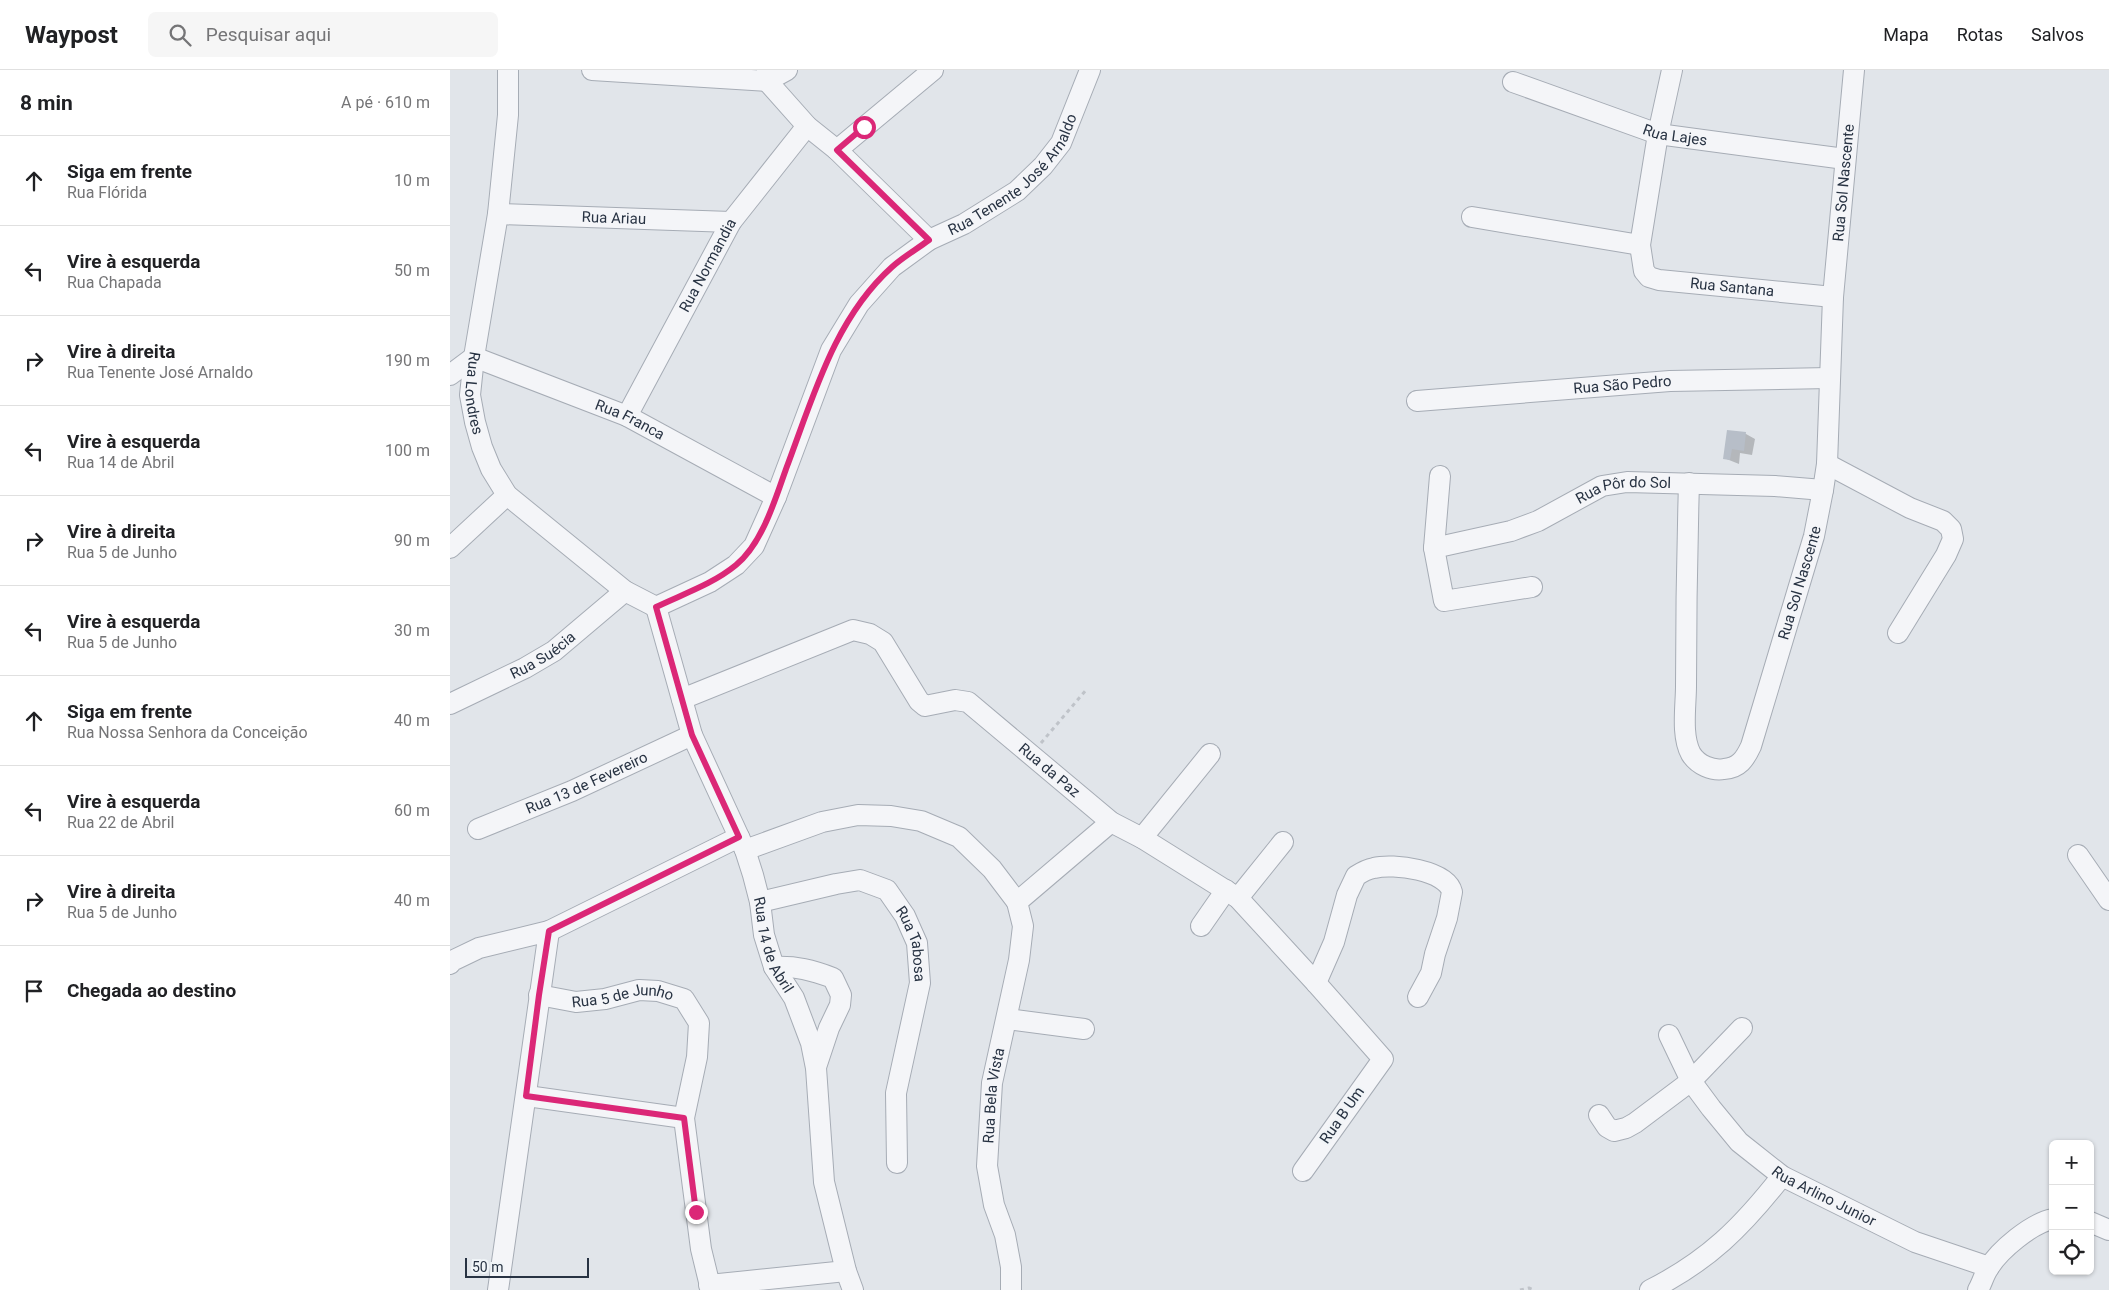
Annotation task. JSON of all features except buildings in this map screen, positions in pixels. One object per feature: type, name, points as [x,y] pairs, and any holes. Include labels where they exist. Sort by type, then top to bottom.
[{"type":"street","name":"Rua Londres","points":[[508,70],[508,115],[498,214],[474,357],[470,395],[475,422],[491,469],[507,494],[625,591],[656,607]]},
{"type":"street","points":[[592,70],[767,75],[787,70]]},
{"type":"street","points":[[837,150],[933,70]]},
{"type":"street","name":"Rua Tenente José Arnaldo","points":[[656,607],[710,582],[736,565],[754,546],[776,497],[831,350],[859,304],[892,267],[929,240],[964,224],[1017,191],[1044,166],[1062,143],[1090,70]]},
{"type":"street","points":[[1472,217],[1641,254],[1658,134],[1672,70]]},
{"type":"street","name":"Rua Sol Nascente","points":[[1689,483],[1686,734],[1692,754],[1700,763],[1716,770],[1735,767],[1742,762],[1751,746],[1814,536],[1827,464],[1833,297],[1854,70]]},
{"type":"street","points":[[767,75],[807,126],[837,150],[929,240]]},
{"type":"street","name":"Rua Lajes","points":[[1513,82],[1658,134],[1845,158]]},
{"type":"street","name":"Rua Normandia","points":[[627,416],[731,222],[807,126]]},
{"type":"street","name":"Rua Ariau","points":[[498,214],[731,222]]},
{"type":"street","name":"Rua Santana","points":[[1641,254],[1644,271],[1649,277],[1659,280],[1833,297]]},
{"type":"street","points":[[450,375],[474,357]]},
{"type":"street","name":"Rua Franca","points":[[474,357],[627,416],[776,497]]},
{"type":"street","name":"Rua São Pedro","points":[[1417,401],[1670,381],[1829,378]]},
{"type":"street","points":[[1827,464],[1910,508],[1943,521],[1952,529],[1953,539],[1946,555],[1898,633]]},
{"type":"street","points":[[1440,476],[1434,548],[1444,601],[1532,587]]},
{"type":"street","name":"Rua Pôr do Sol","points":[[1434,548],[1511,531],[1538,521],[1602,486],[1614,483],[1689,483],[1823,490]]},
{"type":"street","points":[[450,548],[507,494]]},
{"type":"street","name":"Rua Suécia","points":[[450,704],[525,668],[554,650],[625,591]]},
{"type":"street","name":"Rua 14 de Abril","points":[[656,607],[692,735],[742,843],[760,902],[764,935],[774,967],[794,998],[811,1042],[816,1068],[824,1182],[846,1271],[853,1290]]},
{"type":"street","name":"Rua da Paz","points":[[682,700],[853,630],[870,634],[883,642],[919,701],[925,706],[955,700],[968,702],[1111,822],[1142,838],[1232,894],[1316,983],[1383,1059]]},
{"type":"street","name":"Rua 13 de Fevereiro","points":[[478,829],[572,791],[692,735]]},
{"type":"street","points":[[1142,838],[1210,754]]},
{"type":"street","name":"Rua Bela Vista","points":[[742,843],[822,822],[858,815],[891,816],[921,821],[959,837],[992,869],[1017,902],[1023,926],[1020,960],[992,1083],[987,1166],[994,1205],[1005,1235],[1010,1259],[1011,1290]]},
{"type":"street","points":[[1017,902],[1111,822]]},
{"type":"street","points":[[1201,926],[1283,842]]},
{"type":"street","points":[[450,964],[452,961],[479,948],[549,931],[742,843]]},
{"type":"street","points":[[2078,855],[2109,900]]},
{"type":"street","points":[[1316,983],[1334,942],[1351,882],[1356,876],[1376,867],[1413,869],[1443,879],[1452,892],[1447,918],[1431,973],[1418,997]]},
{"type":"street","name":"Rua Tabosa","points":[[760,902],[860,880],[887,890],[905,916],[917,943],[920,983],[896,1093],[897,1163]]},
{"type":"street","points":[[498,1290],[549,931]]},
{"type":"street","points":[[774,967],[791,966],[809,969],[833,978],[841,995],[840,1005],[829,1028],[816,1068]]},
{"type":"street","name":"Rua 5 de Junho","points":[[539,995],[576,1002],[605,1000],[639,990],[658,991],[684,1000],[699,1024],[698,1057],[684,1118],[701,1249],[710,1288]]},
{"type":"street","points":[[1008,1019],[1084,1029]]},
{"type":"street","points":[[1599,1115],[1610,1129],[1614,1131],[1626,1128],[1691,1081],[1742,1028]]},
{"type":"street","name":"Rua Arlino Junior","points":[[1668,1035],[1691,1081],[1738,1142],[1782,1176],[1915,1242],[1989,1267]]},
{"type":"street","name":"Rua B Um","points":[[1303,1171],[1383,1059]]},
{"type":"street","points":[[526,1096],[684,1118]]},
{"type":"street","points":[[1650,1290],[1706,1257],[1736,1231],[1782,1176]]},
{"type":"street","points":[[1978,1290],[1989,1267],[2010,1245],[2032,1227],[2049,1221]]},
{"type":"street","points":[[2094,1224],[2109,1230]]},
{"type":"street","points":[[710,1288],[846,1271]]},
{"type":"path","points":[[1031,754],[1086,690]]},
{"type":"path","points":[[1520,1290],[1529,1288],[1534,1290]]},
{"type":"route","points":[[696,1212],[684,1118],[526,1096],[539,995],[549,931],[739,837],[692,735],[656,607],[710,582],[736,565],[754,546],[776,497],[831,350],[859,304],[892,267],[929,240],[837,150],[864,127]]}]
